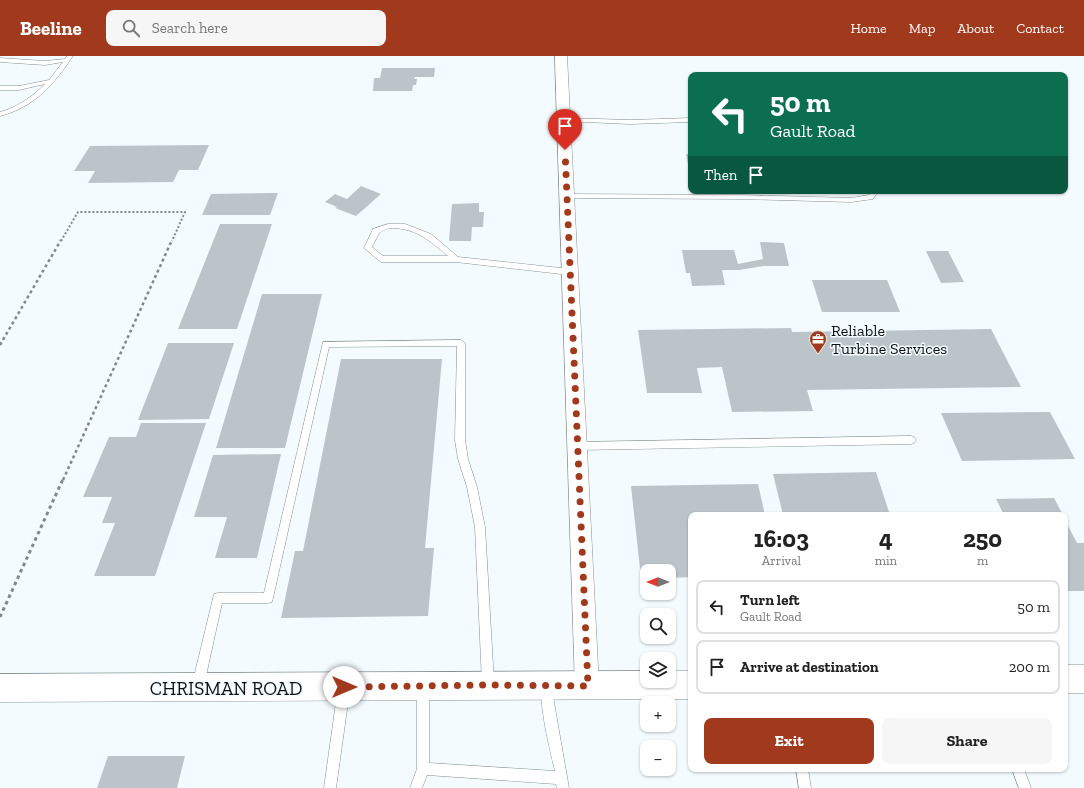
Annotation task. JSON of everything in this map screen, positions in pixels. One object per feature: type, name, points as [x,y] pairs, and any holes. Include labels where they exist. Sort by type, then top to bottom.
[{"type":"street","points":[[561,56],[588,686]]},
{"type":"street","points":[[1068,679],[1084,679]]},
{"type":"street","name":"CHRISMAN ROAD","points":[[0,688],[688,685]]},
{"type":"lane","points":[[0,60],[45,63],[69,58]]},
{"type":"lane","points":[[0,114],[8,113],[28,103],[51,80],[69,58]]},
{"type":"lane","points":[[0,88],[19,88],[51,80]]},
{"type":"lane","points":[[564,120],[630,122],[688,120]]},
{"type":"lane","points":[[740,197],[752,194]]},
{"type":"lane","points":[[567,196],[740,197],[851,200],[870,197],[872,194]]},
{"type":"lane","points":[[456,260],[428,236],[405,226],[388,226],[376,231],[368,248],[381,260],[456,260],[570,272]]},
{"type":"lane","points":[[198,688],[218,598],[268,598],[326,344],[461,343],[460,440],[480,527],[488,685]]},
{"type":"lane","points":[[578,446],[911,440]]},
{"type":"lane","points":[[423,769],[562,783],[547,685]]},
{"type":"lane","points":[[416,788],[423,769],[423,686]]},
{"type":"lane","points":[[330,788],[344,687]]},
{"type":"lane","points":[[802,772],[805,788]]},
{"type":"lane","points":[[1019,772],[1025,788]]},
{"type":"path","points":[[0,344],[78,212],[185,212],[0,617]]},
{"type":"building","points":[[382,68],[435,68],[434,77],[415,77],[414,79],[417,79],[416,85],[413,85],[412,91],[373,91],[374,78],[380,78]]},
{"type":"building","points":[[209,145],[198,170],[179,170],[173,182],[88,183],[95,171],[74,171],[90,146]]},
{"type":"building","points":[[686,154],[688,154],[688,165]]},
{"type":"building","points":[[361,186],[381,194],[356,216],[335,208],[337,207],[325,202],[335,194],[347,199]]},
{"type":"building","points":[[278,193],[270,215],[202,215],[211,194]]},
{"type":"building","points":[[479,203],[479,212],[484,212],[483,227],[472,227],[471,241],[449,241],[452,204]]},
{"type":"building","points":[[220,224],[272,224],[237,329],[178,329]]},
{"type":"building","points":[[760,242],[784,243],[789,266],[764,266],[739,270],[722,270],[725,285],[692,286],[690,273],[686,273],[682,250],[734,250],[738,264],[763,259]]},
{"type":"building","points":[[926,251],[948,251],[964,282],[941,283]]},
{"type":"building","points":[[812,280],[887,280],[900,312],[822,312]]},
{"type":"building","points":[[262,294],[322,294],[285,448],[216,448]]},
{"type":"building","points":[[791,328],[792,332],[991,329],[1021,387],[807,390],[813,411],[732,412],[722,367],[697,368],[702,393],[647,393],[638,330]]},
{"type":"building","points":[[168,343],[234,343],[209,419],[138,420]]},
{"type":"building","points":[[341,359],[442,359],[425,548],[434,548],[428,616],[281,618],[295,551],[303,551]]},
{"type":"building","points":[[1050,412],[1075,459],[962,461],[941,413]]},
{"type":"building","points":[[141,423],[206,423],[155,576],[94,576],[115,523],[102,523],[112,497],[83,497],[109,437],[136,437]]},
{"type":"building","points":[[281,454],[257,558],[215,558],[227,517],[194,517],[213,455]]},
{"type":"building","points":[[876,472],[889,512],[782,512],[773,474]]},
{"type":"building","points":[[758,484],[764,512],[688,512],[688,577],[676,578],[676,564],[640,564],[640,569],[631,486]]},
{"type":"building","points":[[1054,498],[1061,512],[1002,512],[996,499]]},
{"type":"building","points":[[1068,526],[1077,543],[1084,543],[1084,591],[1068,591]]},
{"type":"building","points":[[108,756],[185,756],[177,788],[97,788]]},
{"type":"place","name":"Reliable Turbine Services","points":[[818,354]]},
{"type":"route","points":[[344,687],[488,685],[588,686],[565,150]]}]
